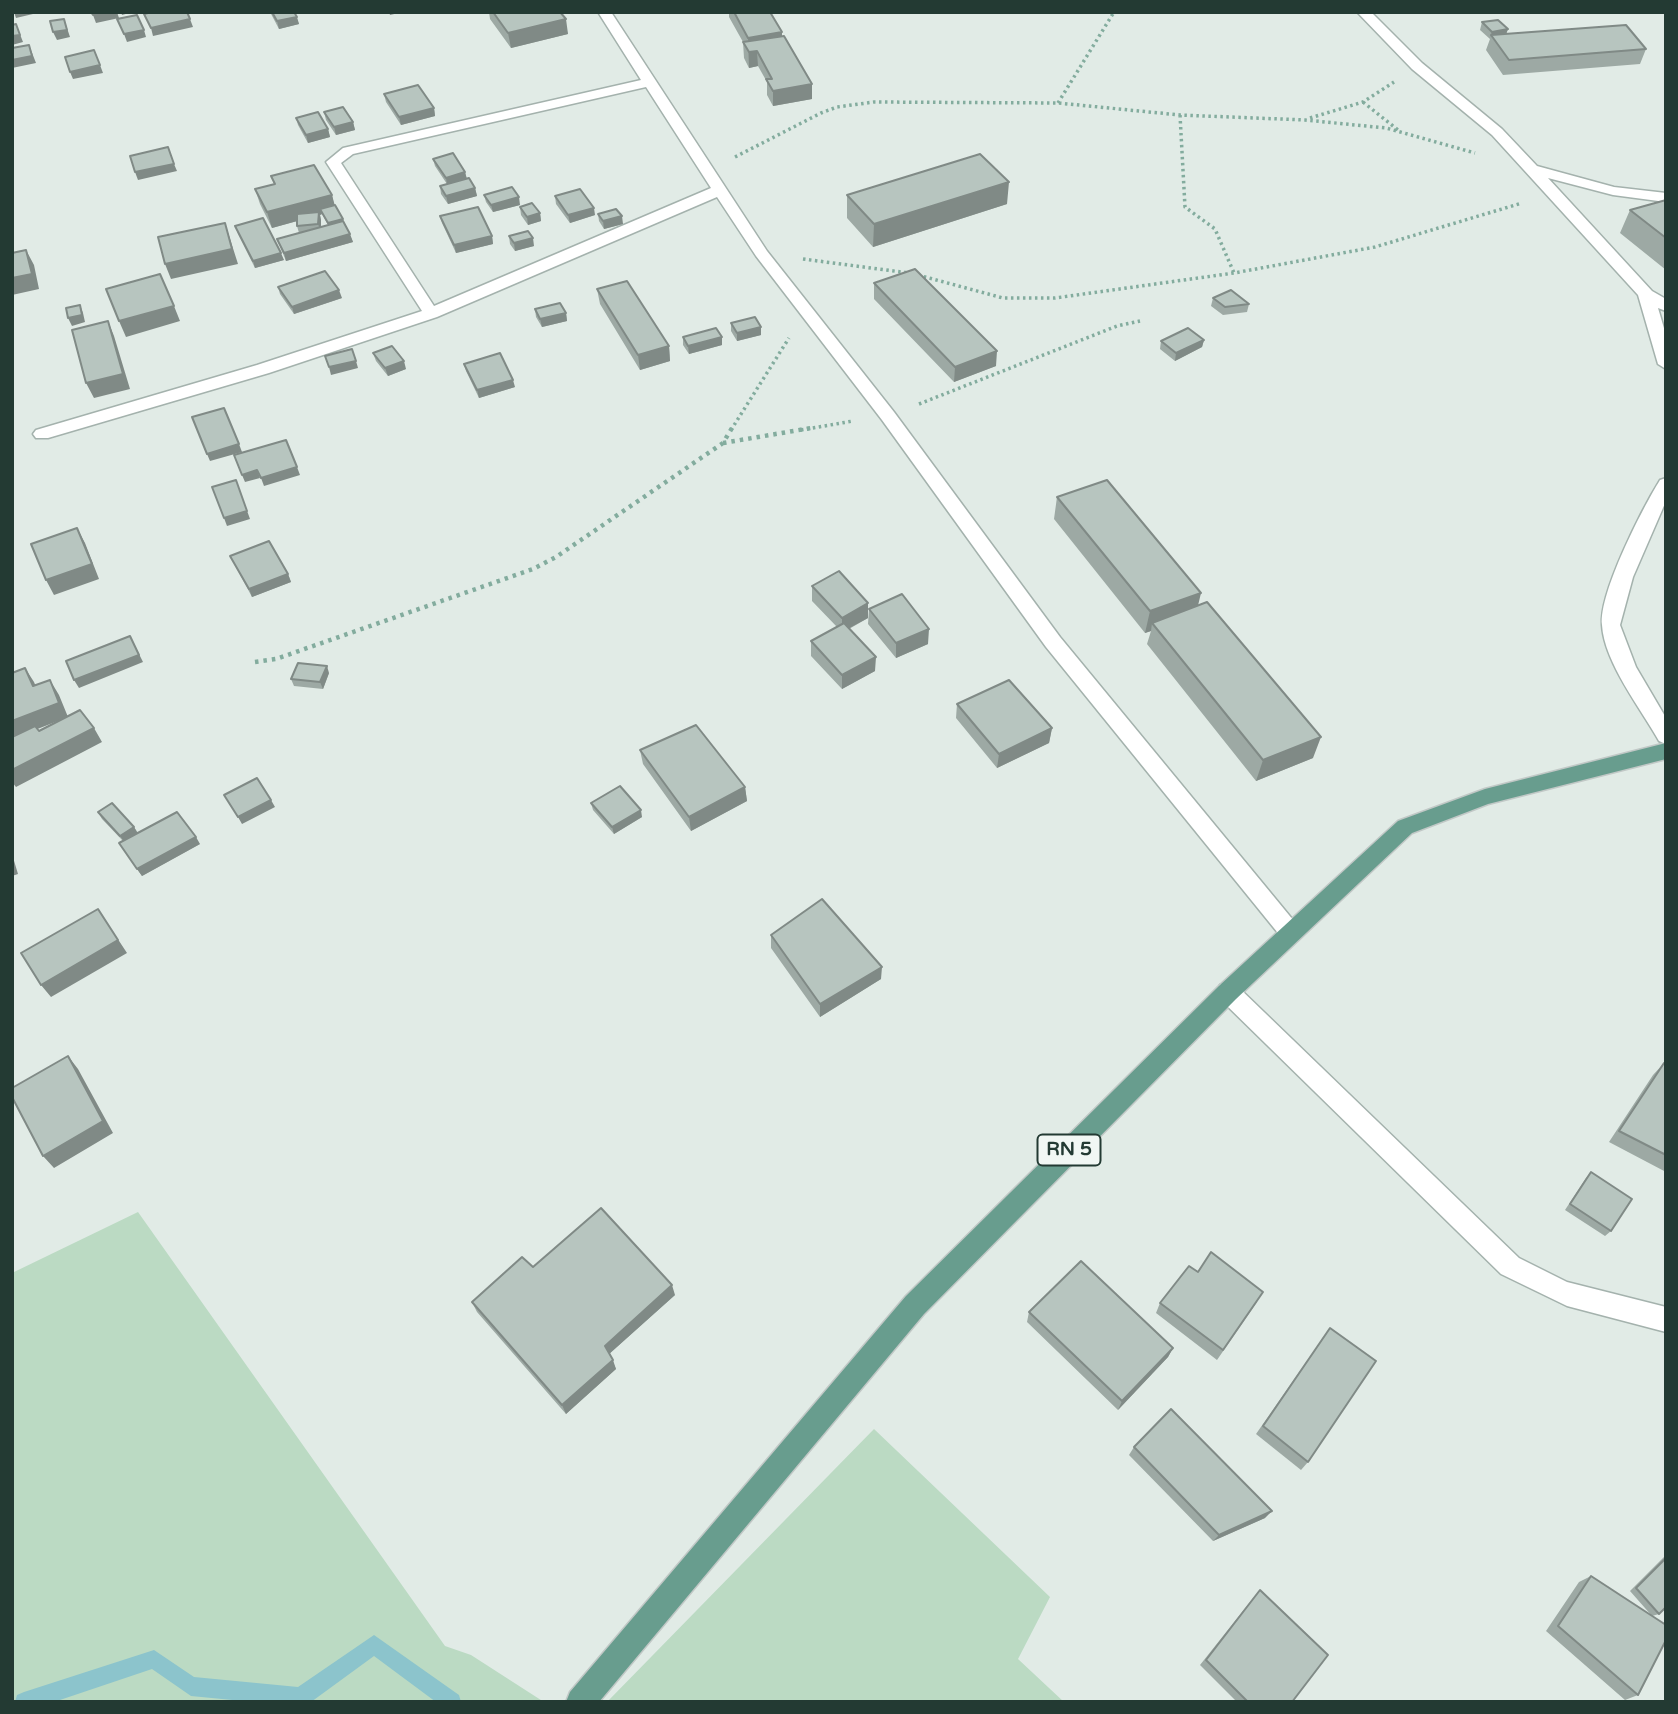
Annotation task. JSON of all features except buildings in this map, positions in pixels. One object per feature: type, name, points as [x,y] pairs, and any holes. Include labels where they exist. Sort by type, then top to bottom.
[{"type":"main road","name":"RN 5","points":[[580,1702],[915,1305],[1228,992],[1405,827],[1485,797],[1666,751]]},
{"type":"street","points":[[604,12],[761,253],[888,416],[1053,642],[1290,932]]},
{"type":"street","points":[[1363,12],[1418,66],[1497,132],[1646,294],[1666,306]]},
{"type":"street","points":[[432,313],[333,162],[337,156],[348,151],[650,82]]},
{"type":"street","points":[[1534,170],[1613,191],[1666,198]]},
{"type":"street","points":[[41,434],[263,369],[432,313],[720,190]]},
{"type":"street","points":[[1646,294],[1666,365]]},
{"type":"street","points":[[1666,485],[1657,499],[1620,588],[1610,622],[1616,646],[1666,736]]},
{"type":"street","points":[[1228,992],[1510,1266],[1545,1288],[1585,1302],[1666,1321]]},
{"type":"path","points":[[1058,103],[1114,12]]},
{"type":"path","points":[[1305,120],[1363,102],[1418,66]]},
{"type":"path","points":[[709,170],[837,107],[874,102],[1058,103],[1180,115],[1305,120],[1401,132],[1534,170]]},
{"type":"path","points":[[1363,102],[1401,132]]},
{"type":"path","points":[[1180,115],[1185,207],[1215,229],[1234,273]]},
{"type":"path","points":[[761,253],[921,275],[1003,298],[1055,298],[1234,273],[1375,247],[1553,193]]},
{"type":"path","points":[[255,662],[276,659],[533,569],[556,557],[723,443],[807,311]]},
{"type":"path","points":[[723,443],[888,416],[1117,326],[1140,321]]},
{"type":"green space","points":[[138,1212],[445,1646],[471,1655],[544,1702],[12,1702],[12,1273]]},
{"type":"green space","points":[[874,1429],[1050,1597],[1018,1659],[1064,1702],[607,1702]]},
{"type":"waterway","points":[[24,1702],[154,1659],[191,1686],[301,1697],[374,1644],[452,1702]]}]
